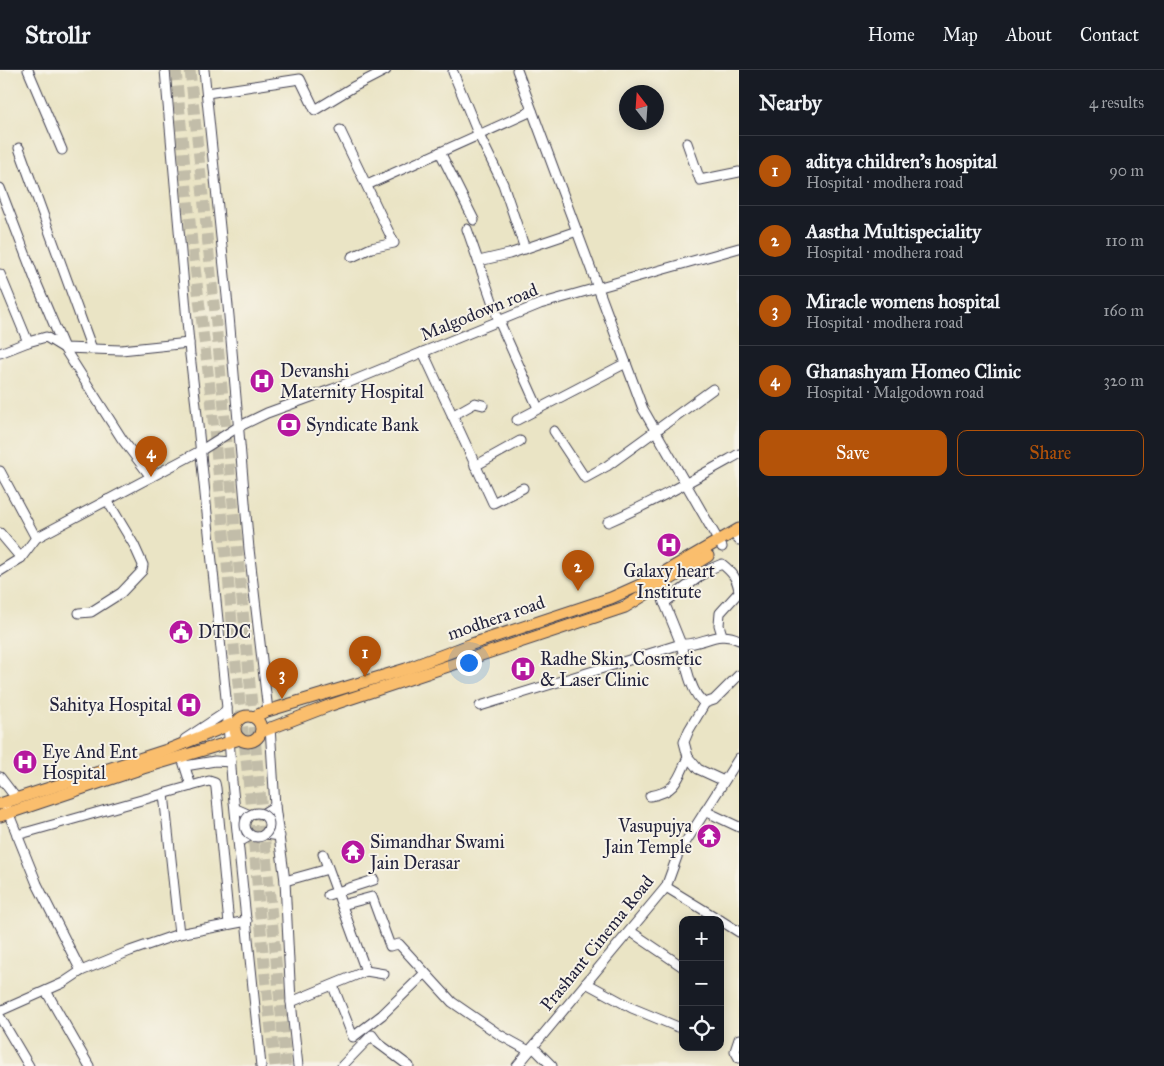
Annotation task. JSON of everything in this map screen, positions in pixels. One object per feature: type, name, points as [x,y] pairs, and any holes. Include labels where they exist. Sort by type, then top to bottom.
[{"type":"main road","name":"modhera road","points":[[254,717],[268,711],[407,674],[472,644],[611,598],[739,536]]},
{"type":"main road","points":[[3,809],[183,761],[235,740],[252,741],[257,739],[266,729],[407,674],[625,607],[721,544]]},
{"type":"main road","points":[[3,809],[16,798],[170,749],[233,724],[243,717],[254,717],[266,729]]},
{"type":"main road","points":[[233,724],[235,740]]},
{"type":"street","points":[[28,70],[62,150]]},
{"type":"street","points":[[165,70],[200,450],[227,708],[233,724]]},
{"type":"street","points":[[204,70],[229,316],[249,549],[268,711]]},
{"type":"street","points":[[207,93],[300,80],[315,110],[386,70]]},
{"type":"street","points":[[517,70],[643,410],[721,544]]},
{"type":"street","points":[[453,72],[479,135],[503,184],[525,249]]},
{"type":"street","points":[[367,185],[532,110]]},
{"type":"street","points":[[340,130],[394,243],[371,248],[352,257]]},
{"type":"street","points":[[687,143],[700,180],[739,172]]},
{"type":"street","points":[[19,148],[92,349]]},
{"type":"street","points":[[440,152],[474,220]]},
{"type":"street","points":[[0,188],[3,207],[64,348],[122,439],[151,477]]},
{"type":"street","points":[[467,229],[500,321],[538,408]]},
{"type":"street","points":[[479,261],[525,249],[577,230]]},
{"type":"street","name":"Malgodown road","points":[[200,450],[238,427],[267,413],[333,389],[540,304],[739,248]]},
{"type":"street","points":[[0,274],[28,342]]},
{"type":"street","points":[[0,353],[28,342],[46,338],[64,348],[92,349],[121,350],[189,343]]},
{"type":"street","points":[[423,352],[493,503],[523,488]]},
{"type":"street","points":[[517,420],[626,363]]},
{"type":"street","points":[[554,431],[585,478],[606,466],[713,389]]},
{"type":"street","points":[[452,416],[475,403],[483,405]]},
{"type":"street","points":[[476,466],[520,441]]},
{"type":"street","points":[[0,571],[21,558],[36,538],[200,450]]},
{"type":"street","points":[[608,522],[686,484],[739,454]]},
{"type":"street","points":[[0,471],[36,538]]},
{"type":"street","points":[[80,613],[91,612],[121,593],[142,570],[143,565],[134,545],[107,500]]},
{"type":"street","points":[[0,533],[21,558]]},
{"type":"street","points":[[664,602],[710,568],[722,564],[731,571],[738,583],[739,592],[720,613],[719,625],[722,635]]},
{"type":"street","points":[[658,587],[681,644],[688,673],[696,694],[699,700],[705,703]]},
{"type":"street","points":[[480,706],[681,644],[688,645],[722,635],[739,640]]},
{"type":"street","points":[[724,781],[698,769],[688,757],[684,742],[705,703],[714,700],[739,674]]},
{"type":"street","points":[[170,749],[223,714],[227,708]]},
{"type":"street","points":[[266,729],[285,881],[298,1066]]},
{"type":"street","points":[[235,740],[232,762],[260,1066]]},
{"type":"street","points":[[650,796],[664,794],[670,788],[679,778],[688,757]]},
{"type":"street","name":"Prashant Cinema Road","points":[[517,1066],[666,887],[678,854],[738,760]]},
{"type":"street","points":[[191,786],[183,761],[232,762]]},
{"type":"street","points":[[0,777],[16,798]]},
{"type":"street","points":[[17,836],[191,786],[210,781],[215,783],[229,924]]},
{"type":"street","points":[[164,794],[179,934]]},
{"type":"street","points":[[262,814],[275,806]]},
{"type":"street","points":[[3,809],[17,836],[37,884],[81,971]]},
{"type":"street","points":[[236,810],[250,815]]},
{"type":"street","points":[[705,811],[739,827]]},
{"type":"street","points":[[266,834],[269,823],[266,816],[254,813],[247,818],[244,825],[250,836],[258,838],[266,834],[280,836]]},
{"type":"street","points":[[239,842],[250,836]]},
{"type":"street","points":[[323,854],[333,894],[342,905],[366,971]]},
{"type":"street","points":[[285,881],[328,869]]},
{"type":"street","points":[[333,894],[374,880]]},
{"type":"street","points":[[666,887],[713,916]]},
{"type":"street","points":[[342,905],[372,896],[390,946],[399,944],[452,1002],[500,1035],[531,1049],[552,1066]]},
{"type":"street","points":[[0,1011],[63,983],[81,971],[130,951],[179,934],[247,921]]},
{"type":"street","points":[[724,923],[739,932]]},
{"type":"street","points":[[630,931],[679,964]]},
{"type":"street","points":[[292,1002],[366,971],[384,974]]},
{"type":"street","points":[[333,986],[352,1037],[382,1016],[425,973]]},
{"type":"street","points":[[586,982],[632,1008],[678,1027]]},
{"type":"street","points":[[46,991],[89,1066]]},
{"type":"street","points":[[0,1017],[29,1066]]},
{"type":"street","points":[[342,1066],[372,1035],[378,1042],[409,1066]]},
{"type":"street","points":[[739,1039],[735,1051],[739,1058]]},
{"type":"tunnel","points":[[176,70],[192,243],[210,388],[275,1066]]},
{"type":"tunnel","points":[[190,70],[215,313],[286,1066]]},
{"type":"place","name":"Devanshi Maternity Hospital","points":[[262,381]]},
{"type":"place","name":"Syndicate Bank","points":[[289,425]]},
{"type":"place","name":"Ghanashyam Homeo Clinic","points":[[151,477]]},
{"type":"place","name":"Galaxy heart Institute","points":[[669,545]]},
{"type":"place","name":"Aastha Multispeciality","points":[[578,591]]},
{"type":"place","name":"DTDC","points":[[181,632]]},
{"type":"place","name":"Radhe Skin, Cosmetic & Laser Clinic","points":[[523,669]]},
{"type":"place","name":"aditya children's hospital","points":[[365,677]]},
{"type":"place","name":"Miracle womens hospital","points":[[282,699]]},
{"type":"place","name":"Sahitya Hospital","points":[[189,705]]},
{"type":"place","name":"Eye And Ent Hospital","points":[[25,762]]},
{"type":"place","name":"Vasupujya Jain Temple","points":[[709,836]]},
{"type":"place","name":"Simandhar Swami Jain Derasar","points":[[353,852]]}]
